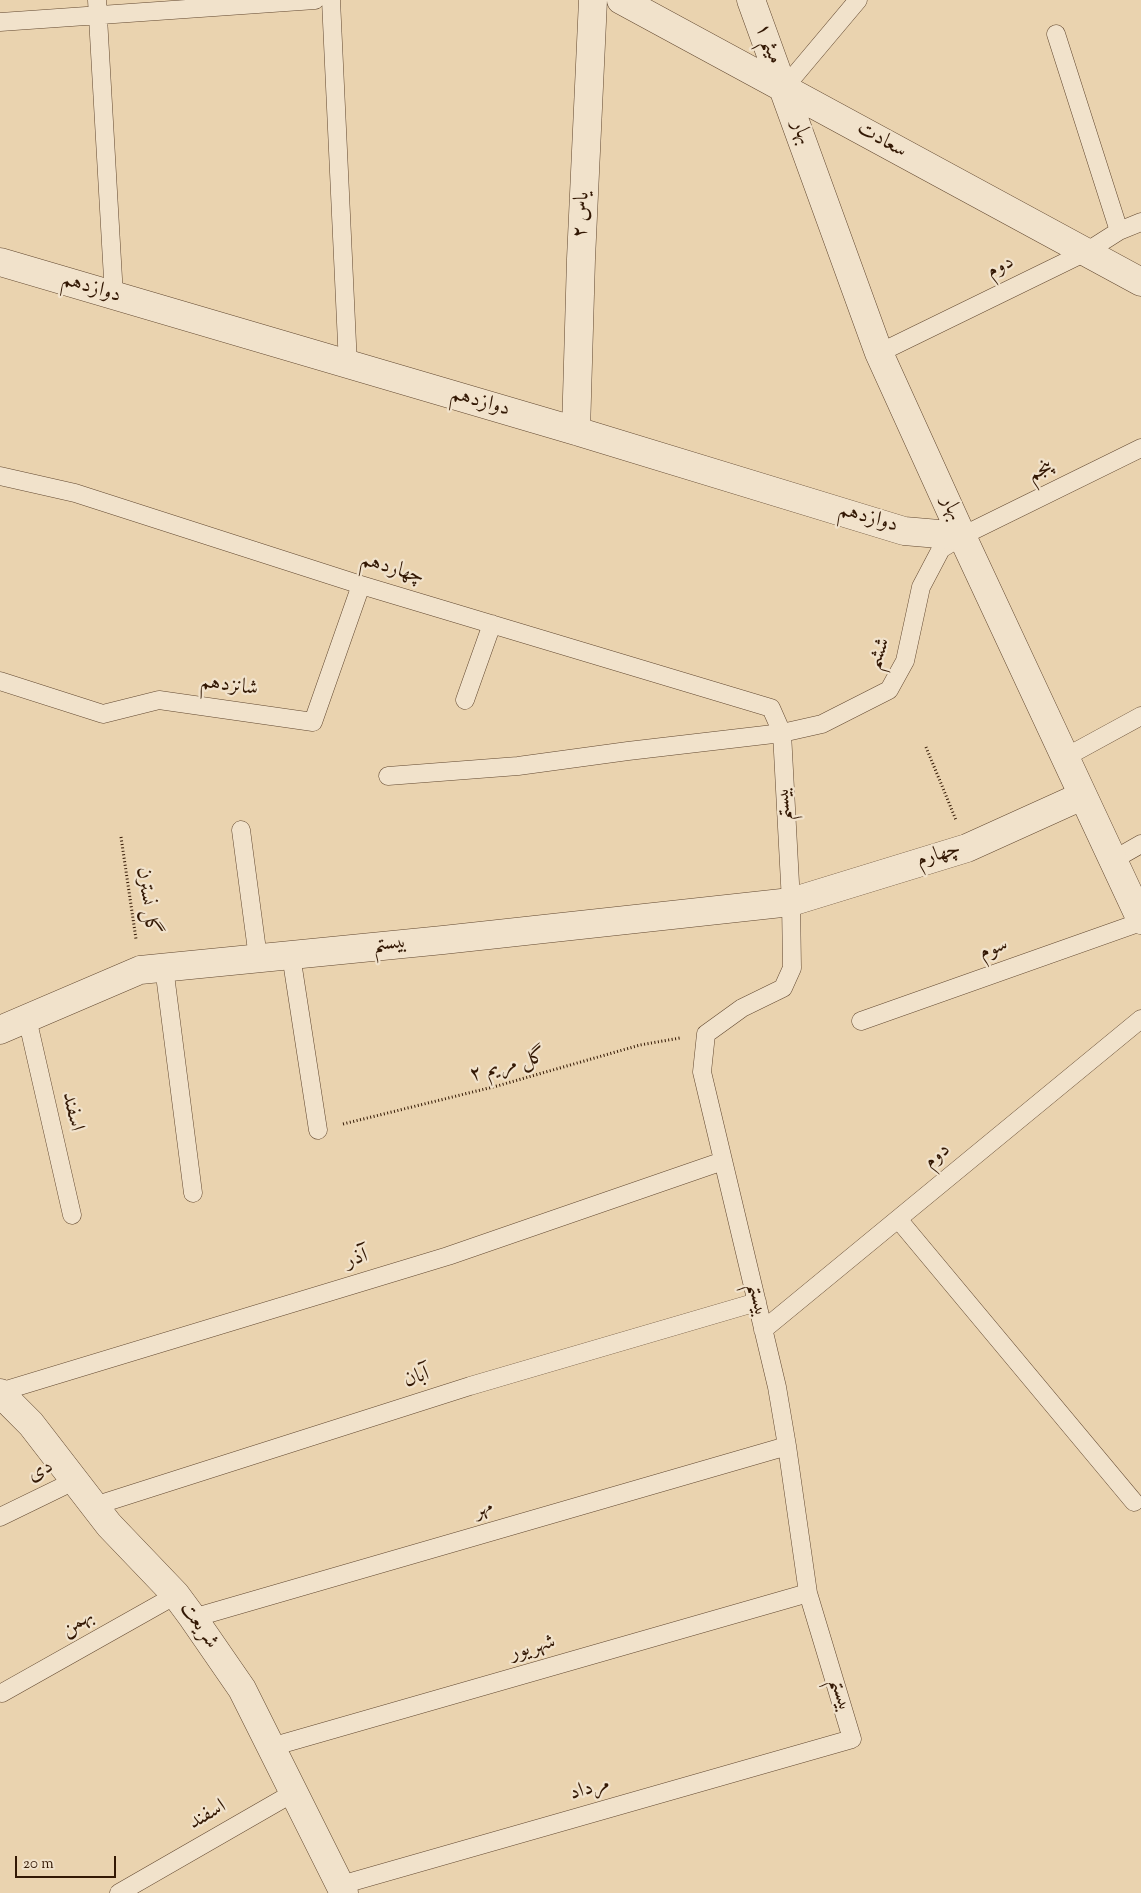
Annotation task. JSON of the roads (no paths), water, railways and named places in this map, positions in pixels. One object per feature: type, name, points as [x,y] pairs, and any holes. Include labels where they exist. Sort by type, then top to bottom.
[{"type":"street","name":"یاس ۲","points":[[576,431],[581,259],[593,0]]},
{"type":"street","name":"سعادت","points":[[621,0],[1141,282]]},
{"type":"street","name":"میثم ۱","points":[[751,0],[784,88]]},
{"type":"street","name":"بهار","points":[[784,88],[879,353],[1064,758],[1141,921]]},
{"type":"street","name":"دوازدهم","points":[[0,262],[576,431],[904,531],[962,536]]},
{"type":"street","name":"چهارم","points":[[791,902],[967,848],[1082,796]]},
{"type":"street","name":"بیستم","points":[[0,1030],[152,969],[791,902]]},
{"type":"street","name":"شریعت","points":[[0,1393],[31,1424],[109,1525],[176,1595],[242,1689],[342,1889]]},
{"type":"lane","points":[[0,22],[98,8],[315,0]]},
{"type":"lane","points":[[331,0],[348,365]]},
{"type":"lane","points":[[784,88],[858,0]]},
{"type":"lane","points":[[98,8],[114,296]]},
{"type":"lane","points":[[1056,34],[1119,231]]},
{"type":"lane","name":"دوم","points":[[879,353],[1086,252],[1119,231],[1141,222]]},
{"type":"lane","name":"پنجم","points":[[962,536],[1141,448]]},
{"type":"lane","name":"چهاردهم","points":[[0,476],[75,493],[361,584],[771,708]]},
{"type":"lane","name":"ششم","points":[[388,776],[518,766],[782,733],[822,724],[888,690],[905,661],[922,587],[940,549],[962,536]]},
{"type":"lane","name":"شانزدهم","points":[[0,681],[103,714],[159,700],[313,722],[361,584]]},
{"type":"lane","points":[[465,700],[492,624]]},
{"type":"lane","name":"بیستم","points":[[771,708],[782,733],[791,902],[792,968],[783,988],[742,1008],[706,1034],[702,1072],[777,1387],[808,1593],[852,1739]]},
{"type":"lane","points":[[1064,758],[1141,716]]},
{"type":"lane","points":[[241,830],[258,958]]},
{"type":"lane","points":[[1113,860],[1141,844]]},
{"type":"lane","name":"سوم","points":[[862,1021],[1141,921]]},
{"type":"lane","points":[[291,955],[318,1130]]},
{"type":"lane","points":[[152,969],[193,1193]]},
{"type":"lane","name":"اسفند","points":[[27,1018],[72,1215]]},
{"type":"lane","name":"دوم","points":[[763,1330],[1141,1019]]},
{"type":"lane","name":"آذر","points":[[0,1393],[448,1256],[723,1161]]},
{"type":"lane","points":[[898,1219],[1134,1502]]},
{"type":"lane","name":"آبان","points":[[94,1506],[470,1386],[756,1302]]},
{"type":"lane","name":"مهر","points":[[193,1618],[787,1446]]},
{"type":"lane","name":"دی","points":[[0,1517],[74,1481]]},
{"type":"lane","name":"شهریور","points":[[271,1748],[808,1593]]},
{"type":"lane","name":"بهمن","points":[[2,1693],[176,1595]]},
{"type":"lane","name":"مرداد","points":[[342,1889],[852,1739]]},
{"type":"lane","name":"اسفند","points":[[119,1893],[293,1793]]}]
